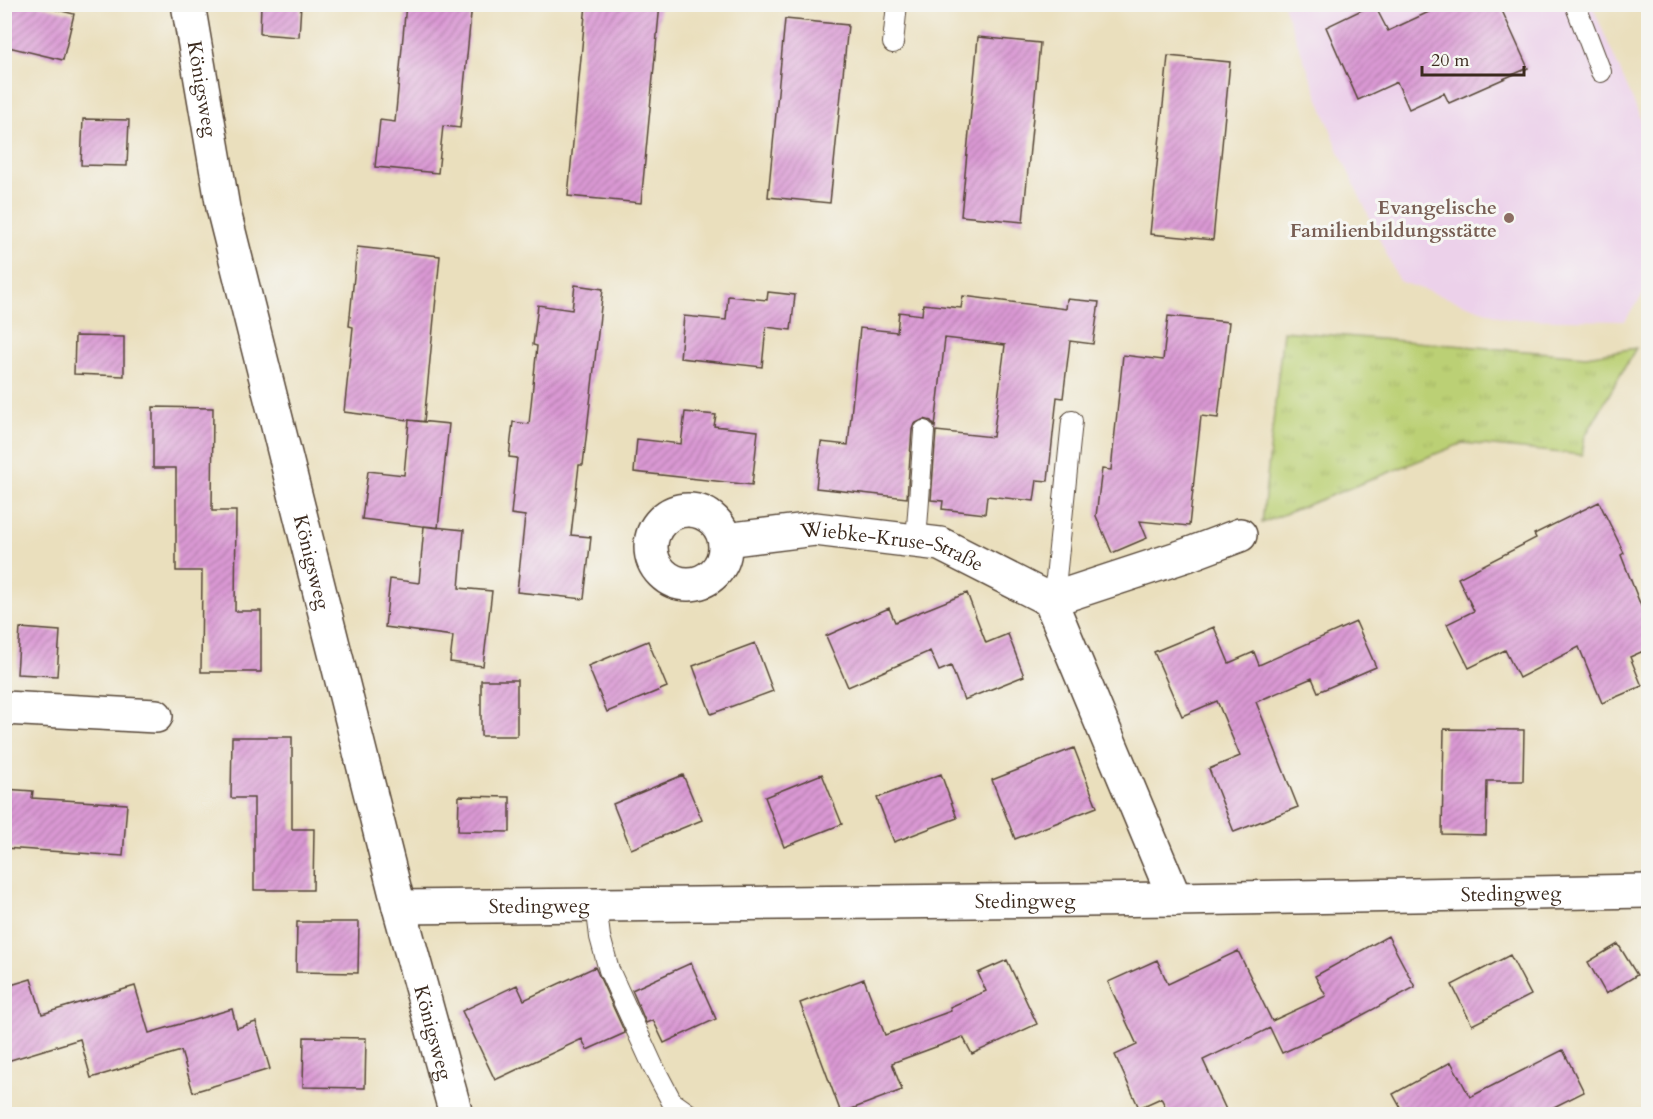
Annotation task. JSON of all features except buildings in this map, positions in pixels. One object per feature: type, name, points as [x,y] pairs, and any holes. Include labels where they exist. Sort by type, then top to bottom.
[{"type":"street","name":"Königsweg","points":[[188,4],[224,208],[399,907],[456,1114]]},
{"type":"street","name":"Wiebke-Kruse-Straße","points":[[725,540],[815,529],[940,544],[1050,600]]},
{"type":"street","points":[[1175,899],[1050,600],[1240,535]]},
{"type":"street","points":[[4,708],[156,716]]},
{"type":"street","name":"Stedingweg","points":[[399,907],[1175,899],[1648,891]]},
{"type":"lane","points":[[893,44],[897,4]]},
{"type":"lane","points":[[1575,4],[1601,72]]},
{"type":"lane","points":[[1050,600],[1056,578],[1072,421]]},
{"type":"lane","points":[[916,541],[924,431]]},
{"type":"lane","points":[[596,904],[600,936],[609,970],[672,1102],[689,1114]]},
{"type":"shaded area","name":"Evangelische Familienbildungsstätte","points":[[1283,5],[1592,5],[1648,136],[1648,287],[1625,321],[1507,319],[1399,281],[1340,154]]},
{"type":"green space","points":[[1283,331],[1586,356],[1636,348],[1585,436],[1582,455],[1463,443],[1262,523]]},
{"type":"place","name":"Evangelische Familienbildungsstätte","points":[[1509,218]]}]
